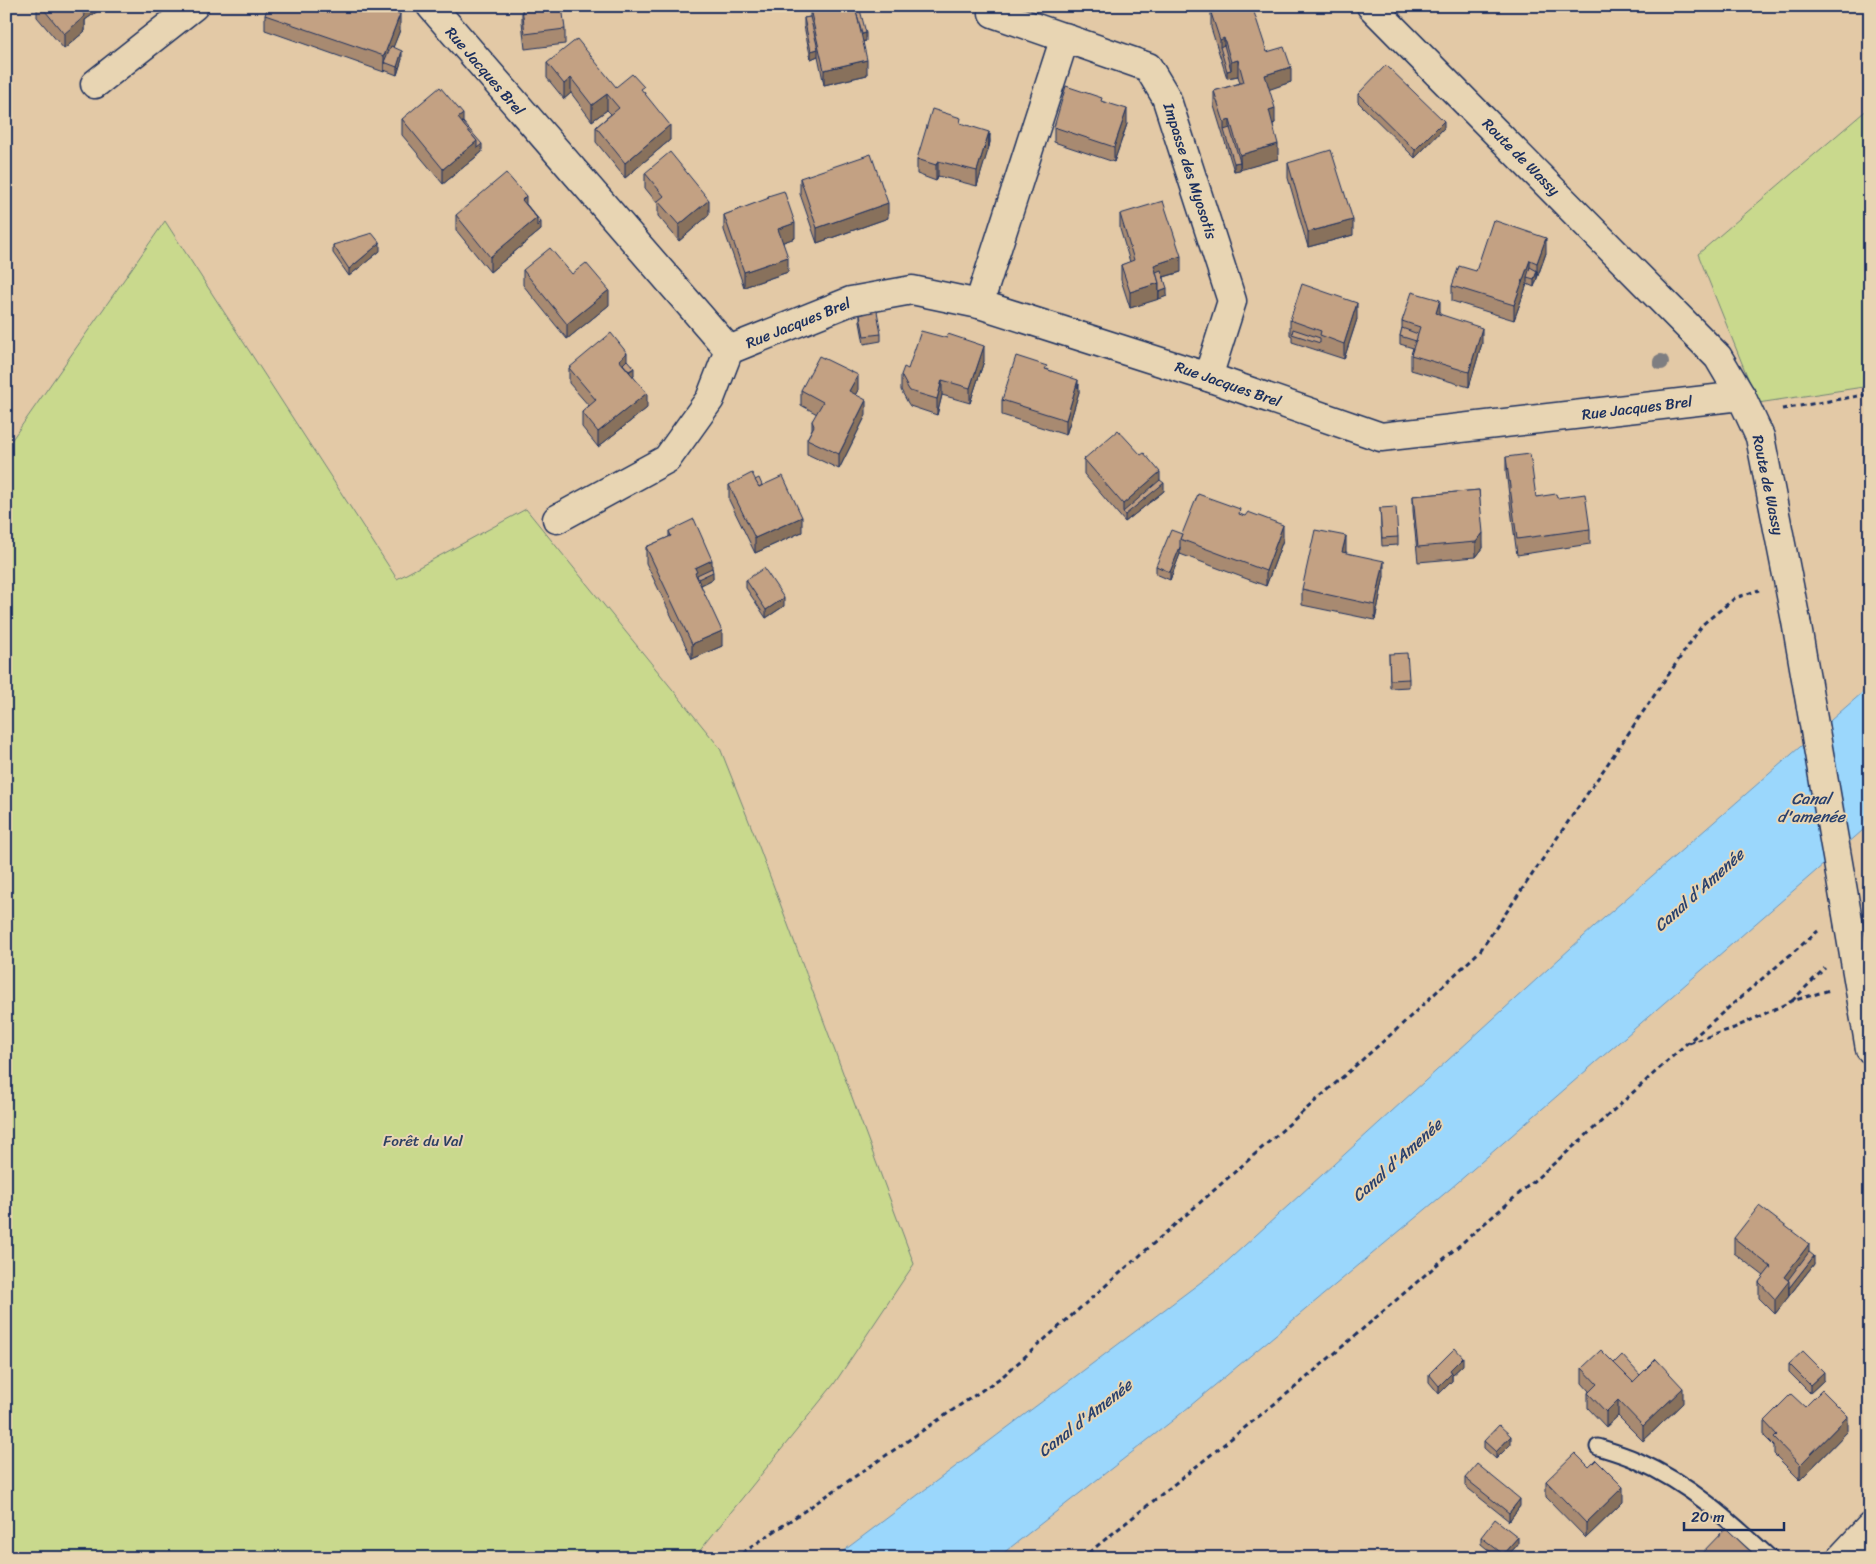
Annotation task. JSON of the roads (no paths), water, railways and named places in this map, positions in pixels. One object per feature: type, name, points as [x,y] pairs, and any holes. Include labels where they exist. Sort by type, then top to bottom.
[{"type":"street","points":[[95,84],[194,6]]},
{"type":"street","name":"Route de Wassy","points":[[1371,6],[1718,357],[1745,405],[1760,437],[1796,621],[1849,926],[1862,955],[1870,1049]]},
{"type":"street","name":"Rue Jacques Brel","points":[[440,10],[729,350]]},
{"type":"street","name":"Impasse des Myosotis","points":[[993,13],[1148,67],[1166,97],[1232,301],[1208,377]]},
{"type":"street","points":[[979,304],[1065,38]]},
{"type":"street","name":"Rue Jacques Brel","points":[[557,519],[667,460],[710,399],[729,350],[851,300],[912,290],[979,304],[1208,377],[1381,437],[1745,405]]},
{"type":"street","points":[[1841,1558],[1870,1528]]},
{"type":"lane","points":[[1598,1447],[1636,1460],[1695,1493],[1718,1510],[1770,1558]]},
{"type":"water","name":"Canal d'amenée","points":[[1870,686],[1870,824],[1450,1189],[1172,1421],[997,1558],[834,1558],[1221,1267],[1605,917]]},
{"type":"water label","name":"Canal d'Amenée","points":[[1699,890]]},
{"type":"water label","name":"Canal d'Amenée","points":[[1397,1160]]},
{"type":"water label","name":"Canal d'Amenée","points":[[1085,1418]]},
{"type":"park label","name":"Forêt du Val","points":[[423,1141]]}]
